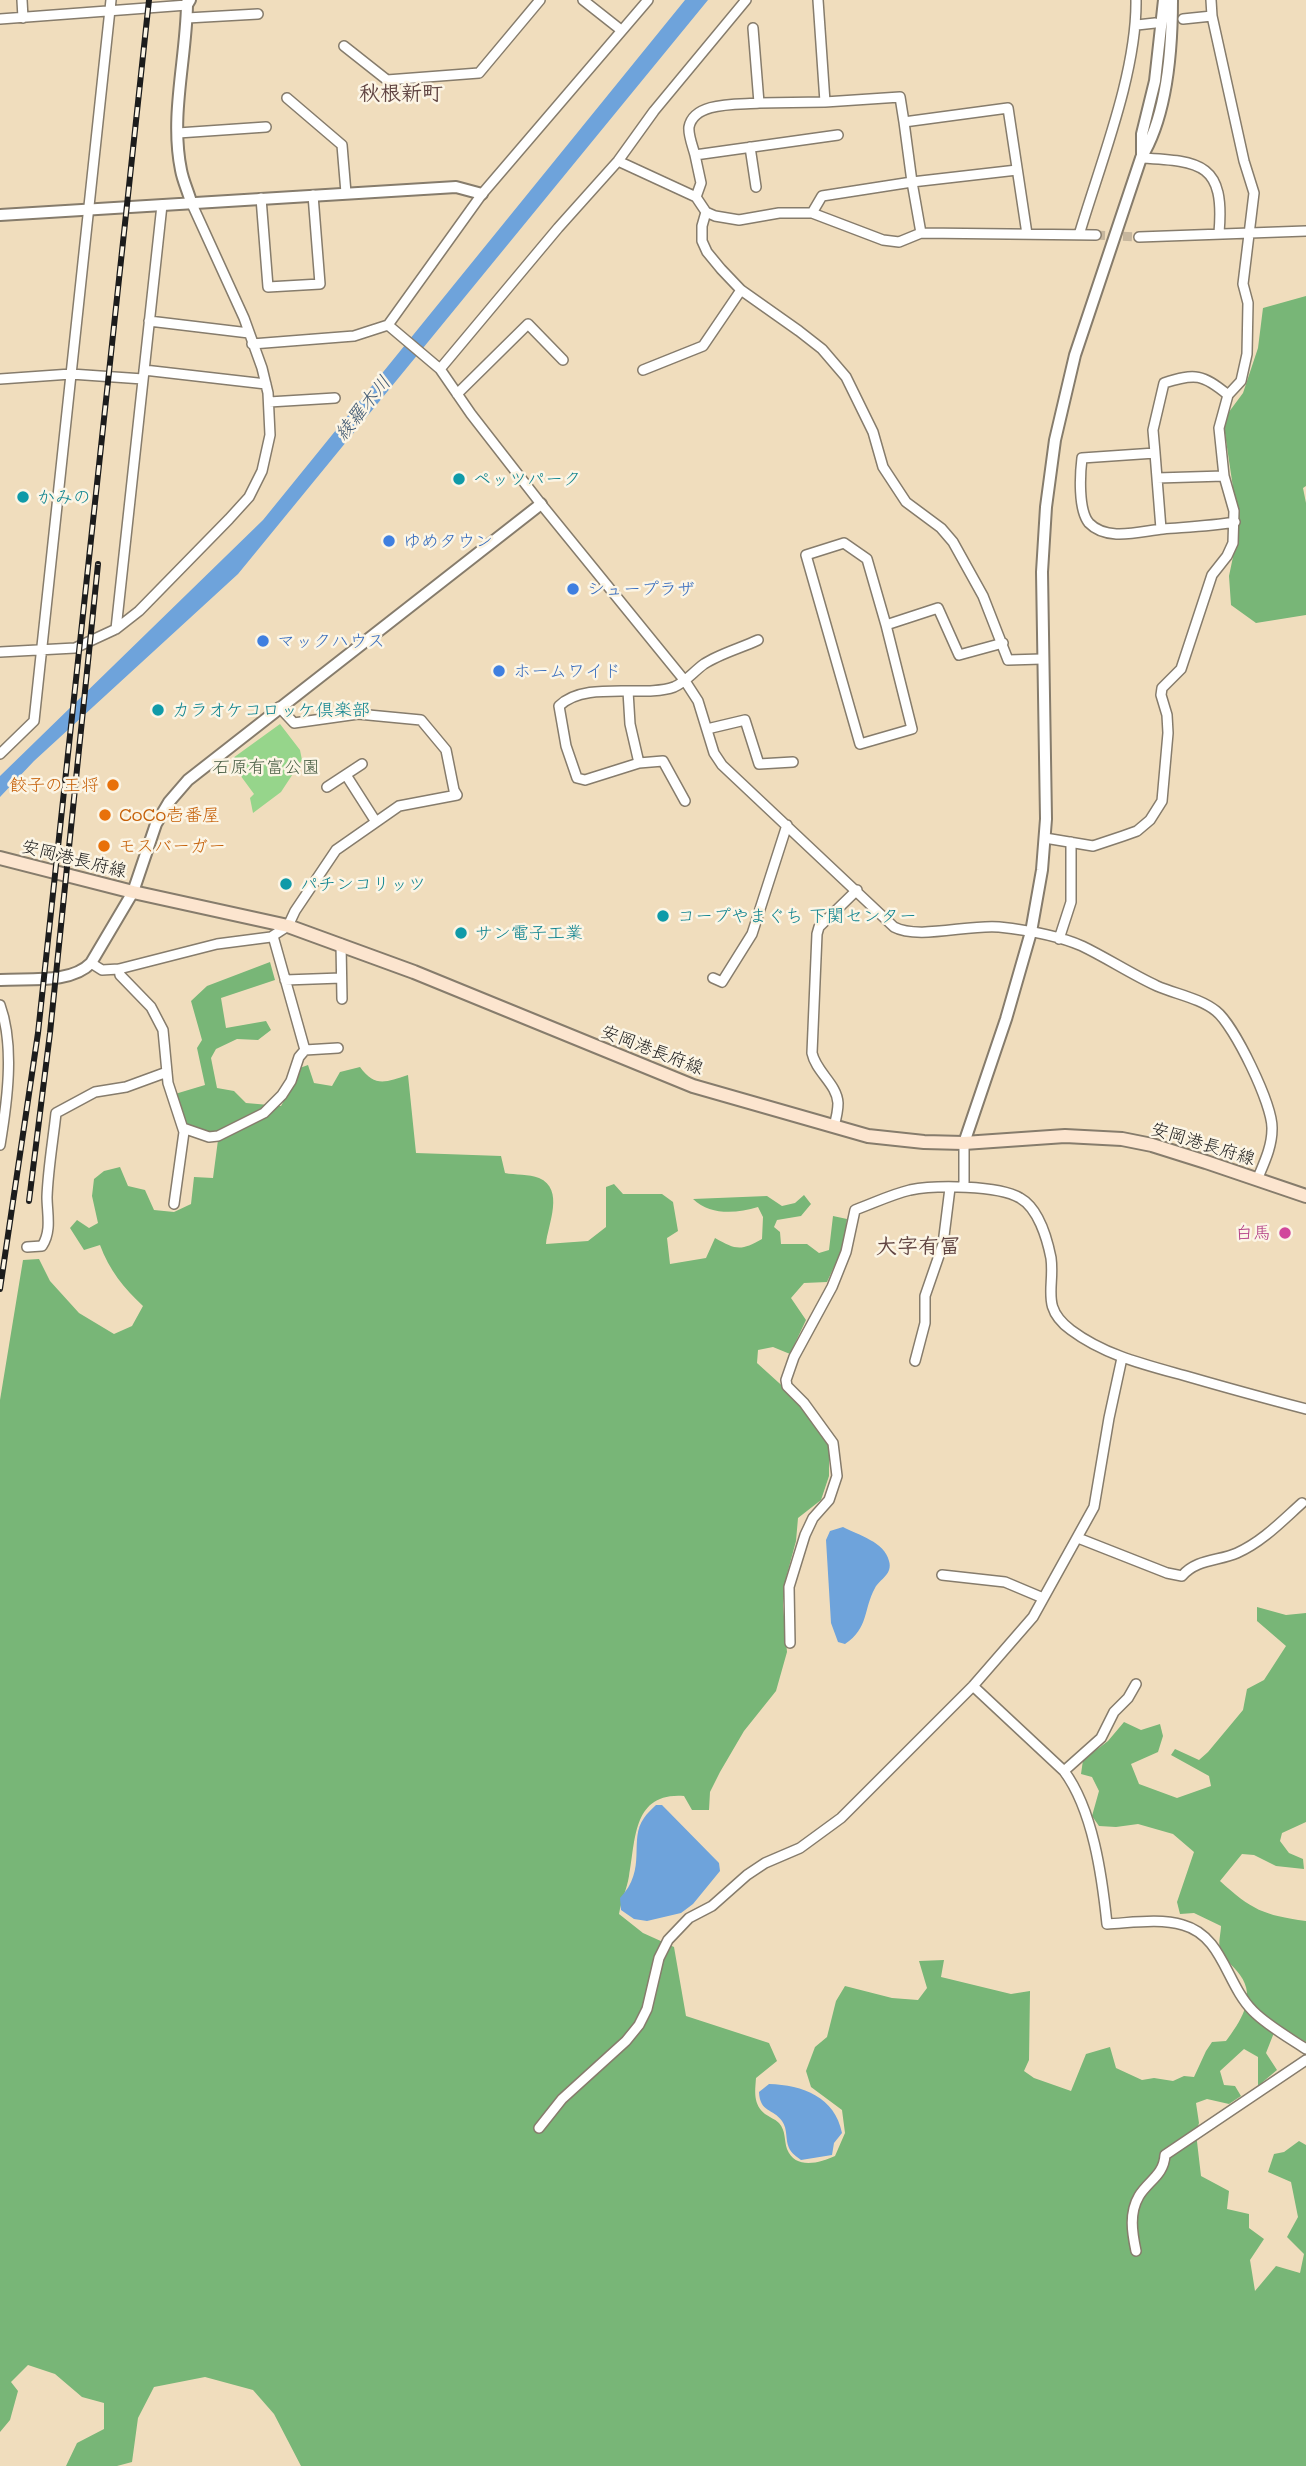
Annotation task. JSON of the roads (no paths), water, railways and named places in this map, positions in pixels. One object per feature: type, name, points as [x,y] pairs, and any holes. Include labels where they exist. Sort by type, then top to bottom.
[{"type":"main road","name":"安岡港長府線","points":[[0,858],[133,892],[288,926],[341,944],[694,1086],[868,1136],[964,1143],[1065,1136],[1122,1139],[1152,1145],[1306,1196]]},
{"type":"street","points":[[22,0],[23,18]]},
{"type":"street","points":[[0,754],[34,720],[111,0]]},
{"type":"street","points":[[345,46],[387,80],[478,73],[540,0]]},
{"type":"street","points":[[583,0],[621,30]]},
{"type":"street","points":[[252,344],[354,336],[388,324],[482,194],[648,0]]},
{"type":"street","points":[[437,367],[618,161],[654,111],[746,0]]},
{"type":"street","points":[[818,0],[825,102]]},
{"type":"street","points":[[1079,235],[1124,86],[1137,25],[1136,0]]},
{"type":"street","points":[[1141,158],[1142,134],[1155,81],[1164,0]]},
{"type":"street","points":[[964,1187],[964,1143],[1006,1019],[1031,932],[1042,870],[1045,838],[1043,540],[1050,472],[1075,355],[1141,158],[1151,142],[1170,48],[1172,0]]},
{"type":"street","points":[[1045,838],[1093,846],[1137,831],[1158,811],[1162,801],[1168,733],[1161,688],[1181,669],[1212,575],[1227,556],[1233,543],[1235,522],[1224,476],[1219,428],[1228,395],[1241,381],[1247,354],[1248,303],[1243,284],[1247,233],[1254,193],[1244,162],[1212,16],[1211,0]]},
{"type":"street","points":[[0,19],[188,2],[179,90],[181,170],[191,202],[244,318],[266,384],[270,435],[262,471],[249,497],[139,611],[116,629],[75,648],[0,652]]},
{"type":"street","points":[[187,18],[258,13]]},
{"type":"street","points":[[1183,19],[1212,16]]},
{"type":"street","points":[[1137,25],[1155,23]]},
{"type":"street","points":[[754,28],[759,103]]},
{"type":"street","points":[[696,197],[701,184],[688,130],[692,118],[706,108],[900,97],[920,233]]},
{"type":"street","points":[[287,98],[342,145],[346,193]]},
{"type":"street","points":[[904,122],[1008,108],[1027,234]]},
{"type":"street","points":[[178,133],[266,127]]},
{"type":"street","points":[[695,155],[838,135]]},
{"type":"street","points":[[750,147],[756,187]]},
{"type":"street","points":[[1141,158],[1180,160],[1198,165],[1210,174],[1217,185],[1220,198],[1219,233]]},
{"type":"street","points":[[618,161],[696,197],[706,212],[739,220],[779,212],[812,213],[883,240],[899,242],[920,233],[1096,235]]},
{"type":"street","points":[[812,213],[822,196],[1017,170]]},
{"type":"street","points":[[0,215],[456,187],[482,194]]},
{"type":"street","points":[[261,198],[268,287],[320,284],[313,195]]},
{"type":"street","points":[[116,629],[162,205]]},
{"type":"street","points":[[706,212],[702,226],[702,242],[707,252],[741,290],[822,349],[846,377],[873,432],[883,467],[906,502],[941,528],[953,542],[984,596],[1008,660],[1042,659]]},
{"type":"street","points":[[1139,237],[1306,231]]},
{"type":"street","points":[[643,370],[703,346],[741,290]]},
{"type":"street","points":[[149,321],[249,333]]},
{"type":"street","points":[[388,324],[437,367],[541,504],[685,681],[698,701],[714,753],[722,765],[894,927],[903,932],[996,927],[1059,939],[1081,946],[1154,985],[1219,1012],[1262,1088],[1271,1116],[1270,1144],[1257,1180]]},
{"type":"street","points":[[457,394],[528,324],[563,360]]},
{"type":"street","points":[[0,379],[71,374],[144,375],[266,384]]},
{"type":"street","points":[[1161,529],[1153,430],[1164,383],[1198,377],[1210,380],[1228,395]]},
{"type":"street","points":[[269,402],[335,398]]},
{"type":"street","points":[[1155,453],[1082,458],[1079,483],[1086,520],[1091,525],[1112,533],[1142,533],[1235,522]]},
{"type":"street","points":[[1157,478],[1224,476]]},
{"type":"street","points":[[0,980],[72,976],[83,971],[91,963],[133,892],[152,835],[169,803],[188,780],[541,504]]},
{"type":"street","points":[[844,543],[867,559],[886,625],[912,729],[860,744],[806,555],[844,543]]},
{"type":"street","points":[[886,625],[938,608],[959,655],[1003,643]]},
{"type":"street","points":[[685,801],[663,761],[639,763],[584,780],[577,778],[566,746],[559,706],[587,694],[613,690],[672,688],[705,664],[738,654],[758,640]]},
{"type":"street","points":[[628,691],[630,724],[639,763]]},
{"type":"street","points":[[91,963],[102,970],[119,969],[218,944],[273,936],[288,926],[336,850],[399,806],[457,795],[453,790],[446,751],[421,720],[358,714],[294,723],[279,707]]},
{"type":"street","points":[[707,729],[745,720],[759,764],[793,762]]},
{"type":"street","points":[[327,787],[362,764]]},
{"type":"street","points":[[345,775],[376,822]]},
{"type":"street","points":[[713,978],[722,982],[752,934],[787,825]]},
{"type":"street","points":[[1059,939],[1071,902],[1071,842]]},
{"type":"street","points":[[834,1126],[838,1101],[836,1094],[812,1053],[817,934],[819,927],[857,890]]},
{"type":"street","points":[[183,1128],[209,1137],[218,1136],[264,1113],[282,1095],[291,1081],[304,1050],[273,936]]},
{"type":"street","points":[[341,944],[342,999]]},
{"type":"street","points":[[119,969],[120,975],[159,1018],[163,1030],[168,1083],[184,1138],[174,1204]]},
{"type":"street","points":[[285,980],[341,978]]},
{"type":"street","points":[[0,1005],[6,1020],[8,1097],[3,1109],[0,1145]]},
{"type":"street","points":[[304,1050],[338,1048]]},
{"type":"street","points":[[27,1247],[42,1246],[46,1240],[47,1197],[56,1113],[95,1093],[126,1087],[167,1072]]},
{"type":"street","points":[[790,1643],[789,1587],[804,1535],[813,1518],[829,1500],[837,1476],[833,1443],[804,1403],[787,1386],[786,1380],[794,1357],[832,1287],[849,1242],[855,1210],[907,1191],[964,1187],[1003,1192],[1020,1198],[1033,1209],[1043,1233],[1051,1259],[1049,1296],[1060,1321],[1072,1331],[1122,1359],[1306,1409]]},
{"type":"street","points":[[915,1361],[925,1323],[925,1296],[945,1236],[950,1188]]},
{"type":"street","points":[[539,2128],[562,2099],[626,2041],[639,2025],[647,2010],[659,1958],[668,1940],[689,1918],[712,1906],[765,1863],[800,1848],[841,1818],[973,1686],[1033,1617],[1094,1507],[1122,1359]]},
{"type":"street","points":[[1078,1538],[1167,1573],[1182,1576],[1188,1568],[1236,1554],[1262,1539],[1302,1503]]},
{"type":"street","points":[[942,1575],[1005,1582],[1043,1598]]},
{"type":"street","points":[[1064,1771],[1101,1738],[1114,1712],[1128,1698],[1136,1684]]},
{"type":"street","points":[[973,1686],[1064,1771],[1073,1784],[1101,1867],[1107,1924],[1182,1924],[1197,1931],[1210,1941],[1251,2010],[1306,2049]]},
{"type":"street","points":[[1136,2251],[1131,2225],[1135,2206],[1139,2195],[1161,2173],[1165,2155],[1306,2060]]},
{"type":"water","name":"綾羅木川","points":[[685,0],[708,0],[238,574],[34,761],[0,797],[0,776],[263,520]]},
{"type":"water","points":[[843,1527],[877,1544],[886,1554],[890,1566],[871,1596],[858,1632],[845,1644],[838,1642],[831,1623],[826,1540],[830,1531]]},
{"type":"water","points":[[656,1805],[662,1805],[719,1863],[720,1871],[693,1904],[681,1913],[647,1921],[634,1919],[621,1910],[620,1898],[628,1887],[636,1866],[640,1827],[645,1816]]},
{"type":"water","points":[[769,2084],[805,2090],[825,2102],[832,2110],[842,2133],[834,2143],[832,2155],[801,2160],[791,2152],[784,2124],[764,2107],[760,2099],[759,2092]]},
{"type":"tunnel","points":[[1096,235],[1139,237]]},
{"type":"railway","points":[[0,1289],[38,1033],[149,0]]},
{"type":"railway","points":[[29,1201],[50,1033],[98,564]]},
{"type":"place","name":"ペッツパーク","points":[[459,479]]},
{"type":"place","name":"かみの","points":[[23,497]]},
{"type":"place","name":"ゆめタウン","points":[[389,541]]},
{"type":"place","name":"シュープラザ","points":[[573,589]]},
{"type":"place","name":"マックハウス","points":[[263,641]]},
{"type":"place","name":"ホームワイド","points":[[499,671]]},
{"type":"place","name":"カラオケコロッケ倶楽部","points":[[158,710]]},
{"type":"place","name":"餃子の王将","points":[[113,785]]},
{"type":"place","name":"CoCo壱番屋","points":[[105,815]]},
{"type":"place","name":"モスバーガー","points":[[104,846]]},
{"type":"place","name":"パチンコリッツ","points":[[286,884]]},
{"type":"place","name":"コープやまぐち 下関センター","points":[[663,916]]},
{"type":"place","name":"サン電子工業","points":[[461,933]]},
{"type":"place","name":"白馬","points":[[1285,1233]]},
{"type":"district","name":"秋根新町","points":[[401,94]]},
{"type":"district","name":"大字有冨","points":[[918,1247]]},
{"type":"park label","name":"石原有富公園","points":[[266,767]]}]
